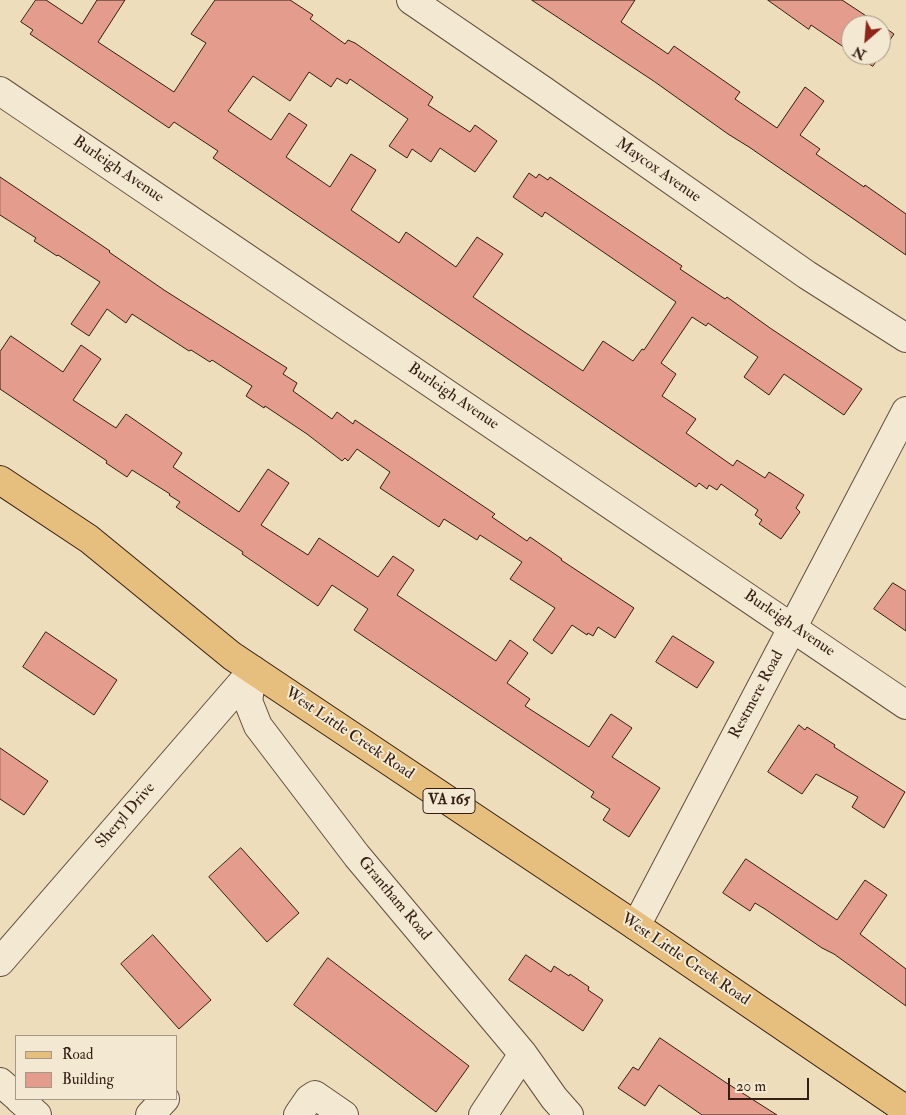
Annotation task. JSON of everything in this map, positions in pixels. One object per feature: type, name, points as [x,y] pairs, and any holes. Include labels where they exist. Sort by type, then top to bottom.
[{"type":"main road","name":"West Little Creek Road","points":[[0,480],[89,539],[232,656],[252,670],[636,926],[906,1110]]},
{"type":"street","name":"Maycox Avenue","points":[[412,0],[807,275],[906,338]]},
{"type":"street","name":"Burleigh Avenue","points":[[0,91],[906,704]]},
{"type":"street","name":"Restmere Road","points":[[636,926],[906,411]]},
{"type":"street","name":"Sheryl Drive","points":[[0,962],[252,670]]},
{"type":"street","name":"Grantham Road","points":[[252,670],[248,700],[258,726],[357,856],[523,1054],[554,1098],[569,1115]]},
{"type":"street","points":[[483,1115],[523,1054]]},
{"type":"street","points":[[0,1082],[15,1095]]},
{"type":"street","points":[[298,1115],[314,1095],[344,1115]]},
{"type":"street","points":[[20,1100],[37,1115]]},
{"type":"street","points":[[150,1115],[164,1100]]},
{"type":"building","points":[[36,0],[46,0],[82,24],[97,0],[125,0],[98,42],[174,92],[206,43],[191,34],[215,0],[290,0],[313,15],[310,19],[345,44],[348,40],[355,43],[433,97],[428,105],[470,132],[475,125],[497,141],[475,172],[440,148],[431,162],[412,149],[407,158],[389,146],[408,119],[350,79],[347,84],[337,78],[331,87],[309,72],[290,101],[253,76],[228,111],[271,140],[289,113],[307,125],[286,157],[330,187],[351,154],[376,170],[351,210],[399,243],[406,232],[456,267],[477,237],[503,254],[473,297],[583,371],[603,341],[633,361],[642,349],[644,350],[676,302],[545,212],[542,217],[513,197],[529,173],[536,178],[539,174],[548,180],[550,177],[682,266],[680,269],[725,299],[727,297],[862,389],[844,415],[784,374],[769,395],[744,377],[758,357],[708,323],[706,326],[692,317],[661,363],[676,374],[662,396],[696,419],[686,433],[733,466],[737,460],[765,478],[769,472],[804,495],[796,508],[800,512],[781,539],[759,524],[762,520],[755,515],[758,510],[721,484],[717,490],[709,485],[707,489],[699,483],[696,487],[213,158],[218,151],[174,122],[169,128],[30,34],[33,30],[21,22]]},
{"type":"building","points":[[532,0],[635,0],[621,22],[668,54],[674,46],[740,92],[735,99],[777,128],[805,87],[824,101],[800,135],[820,149],[816,154],[906,214],[906,255],[655,82]]},
{"type":"building","points":[[768,0],[842,0],[865,15],[841,15],[841,45],[811,25],[809,29]]},
{"type":"building","points":[[0,177],[164,290],[287,368],[283,374],[297,383],[293,391],[332,419],[337,412],[353,424],[355,420],[495,514],[492,517],[527,541],[530,537],[561,560],[634,608],[615,638],[598,627],[593,636],[588,633],[587,635],[572,625],[552,654],[533,640],[555,608],[510,579],[522,562],[480,535],[477,540],[444,519],[439,527],[380,488],[390,472],[357,449],[348,461],[345,458],[342,461],[307,434],[265,406],[264,408],[246,396],[252,386],[212,360],[210,362],[191,350],[189,351],[132,314],[126,323],[107,309],[89,336],[71,324],[100,282],[34,241],[36,238],[0,215]]},
{"type":"building","points":[[11,336],[63,372],[81,345],[101,359],[73,400],[116,428],[126,414],[182,453],[173,467],[239,512],[268,469],[289,483],[261,525],[308,555],[319,538],[378,577],[393,556],[414,570],[397,595],[496,661],[510,640],[528,653],[507,683],[530,699],[525,706],[589,747],[611,714],[632,728],[612,757],[660,788],[629,837],[603,820],[610,809],[591,797],[594,792],[354,630],[368,609],[332,585],[318,606],[176,507],[180,502],[170,494],[132,470],[127,477],[106,463],[107,461],[0,389],[0,352]]},
{"type":"building","points":[[893,583],[906,591],[906,631],[874,609]]},
{"type":"building","points":[[46,632],[117,680],[94,715],[23,667]]},
{"type":"building","points":[[673,636],[714,662],[697,688],[656,662]]},
{"type":"building","points":[[799,725],[805,730],[807,727],[835,745],[834,747],[905,792],[884,828],[852,807],[858,797],[816,774],[802,794],[768,772]]},
{"type":"building","points":[[0,748],[48,781],[24,815],[0,799]]},
{"type":"building","points":[[241,848],[299,913],[267,942],[209,877]]},
{"type":"building","points":[[746,859],[837,920],[865,880],[887,895],[860,934],[906,969],[906,1006],[834,954],[822,948],[765,909],[755,903],[750,911],[723,893]]},
{"type":"building","points":[[153,935],[211,1000],[179,1029],[121,964]]},
{"type":"building","points":[[526,955],[551,972],[554,966],[569,976],[570,974],[589,987],[588,990],[603,1000],[583,1031],[509,980]]},
{"type":"building","points":[[328,958],[469,1066],[436,1112],[294,1005]]},
{"type":"building","points":[[660,1038],[777,1115],[702,1115],[659,1085],[645,1106],[618,1088],[633,1067],[638,1070]]}]
